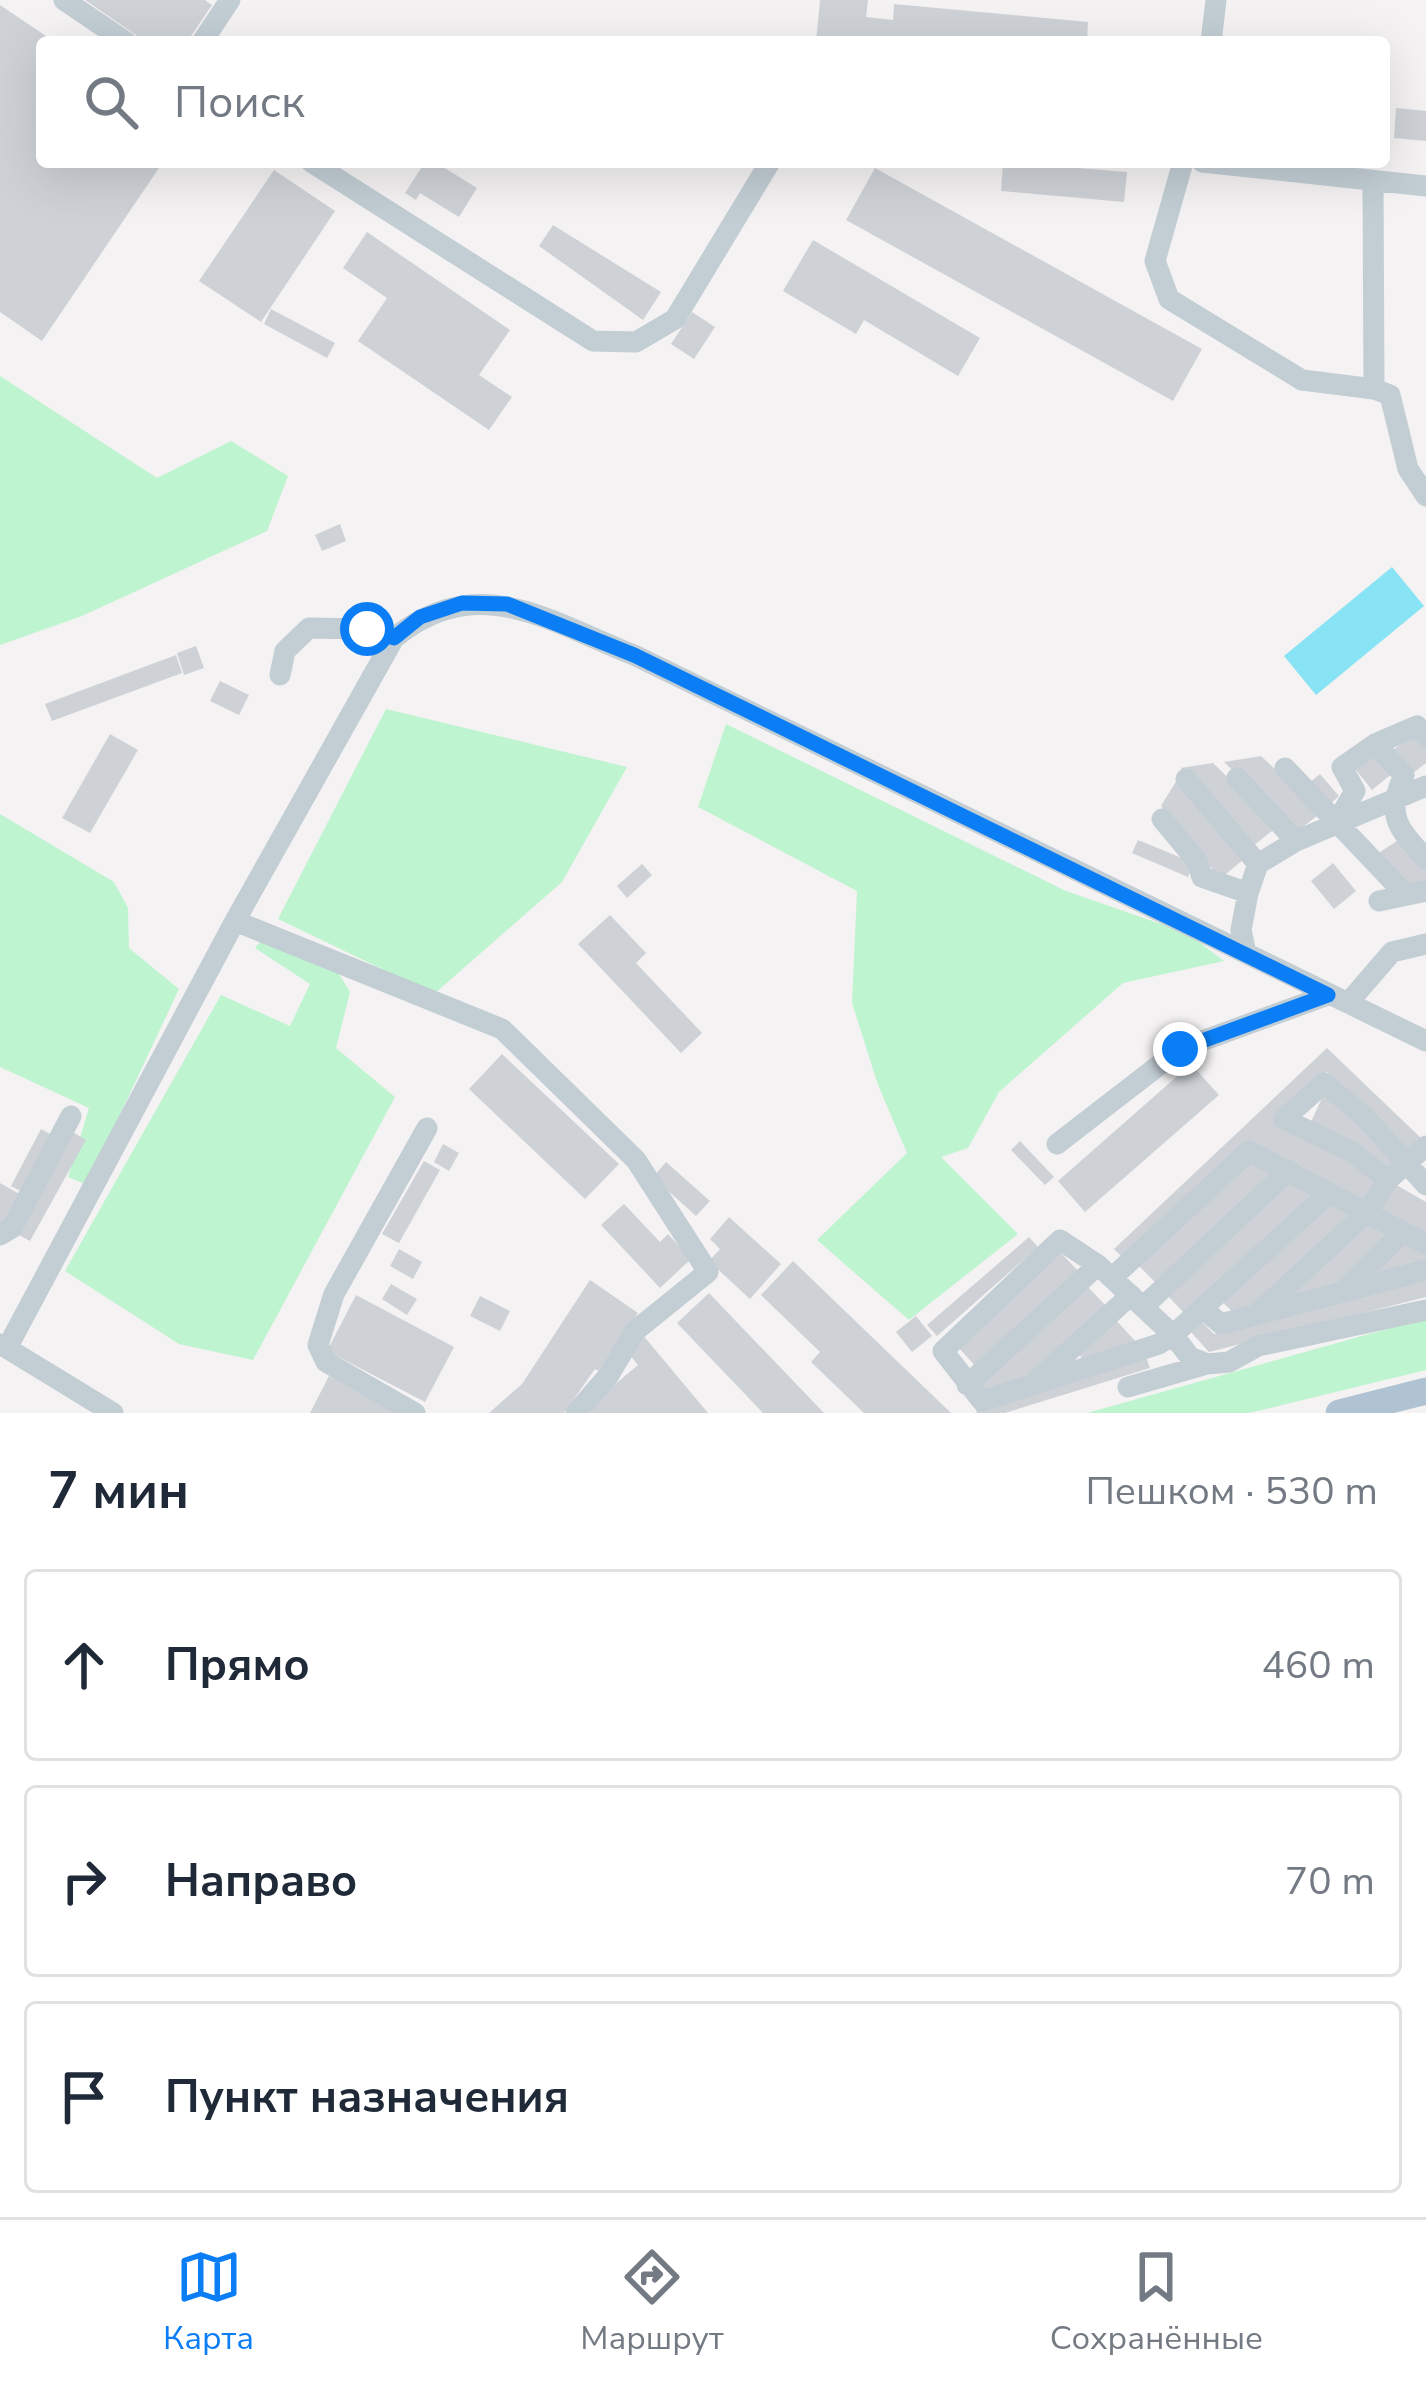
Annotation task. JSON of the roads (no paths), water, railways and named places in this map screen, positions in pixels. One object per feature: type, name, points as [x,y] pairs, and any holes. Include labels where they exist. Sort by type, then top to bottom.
[{"type":"main road","points":[[1339,1413],[1426,1391]]},
{"type":"street","points":[[64,0],[117,36]]},
{"type":"street","points":[[206,36],[230,0]]},
{"type":"street","points":[[1211,36],[1216,0]]},
{"type":"street","points":[[320,168],[593,341],[636,342],[675,319],[766,168]]},
{"type":"street","points":[[1182,168],[1155,261],[1169,299],[1302,380],[1374,388],[1390,395],[1408,469],[1426,496]]},
{"type":"street","points":[[1256,168],[1426,186]]},
{"type":"street","points":[[1372,181],[1374,388]]},
{"type":"street","points":[[100,1410],[4,1346],[394,638],[420,617],[462,603],[507,604],[634,655],[1426,1041]]},
{"type":"street","points":[[280,675],[285,652],[309,628],[367,629],[394,638]]},
{"type":"street","points":[[1335,823],[1355,790],[1342,767],[1375,744],[1417,726],[1426,736]]},
{"type":"street","points":[[1375,744],[1404,776],[1393,800],[1396,819],[1426,859]]},
{"type":"street","points":[[1286,768],[1335,823],[1416,893]]},
{"type":"street","points":[[1237,778],[1296,841]]},
{"type":"street","points":[[1186,779],[1258,864]]},
{"type":"street","points":[[1246,953],[1241,930],[1258,864],[1335,823],[1424,791]]},
{"type":"street","points":[[1162,819],[1196,861],[1202,877],[1248,893]]},
{"type":"street","points":[[1379,902],[1416,893]]},
{"type":"street","points":[[235,921],[502,1029],[636,1160],[708,1272],[635,1331],[610,1375],[576,1413]]},
{"type":"street","points":[[1057,1144],[1180,1049],[1338,999],[1392,952],[1426,944]]},
{"type":"street","points":[[1388,1180],[1352,1152],[1285,1119],[1324,1083],[1364,1117],[1426,1185]]},
{"type":"street","points":[[0,1235],[12,1228],[71,1117]]},
{"type":"street","points":[[416,1413],[326,1362],[318,1346],[334,1294],[427,1128]]},
{"type":"street","points":[[1256,1315],[1366,1213],[1388,1180],[1426,1146]]},
{"type":"street","points":[[967,1385],[1249,1151],[1426,1244]]},
{"type":"street","points":[[1032,1384],[1289,1170]]},
{"type":"street","points":[[1207,1364],[1190,1357],[1173,1335],[1106,1271],[1060,1240],[944,1351],[982,1402],[1159,1344],[1173,1335],[1329,1192]]},
{"type":"street","points":[[1341,1293],[1402,1233]]},
{"type":"street","points":[[1202,1308],[1221,1324],[1426,1270]]},
{"type":"street","points":[[1128,1387],[1229,1362],[1258,1346],[1426,1310]]},
{"type":"water","points":[[1392,567],[1424,606],[1316,695],[1284,656]]}]
